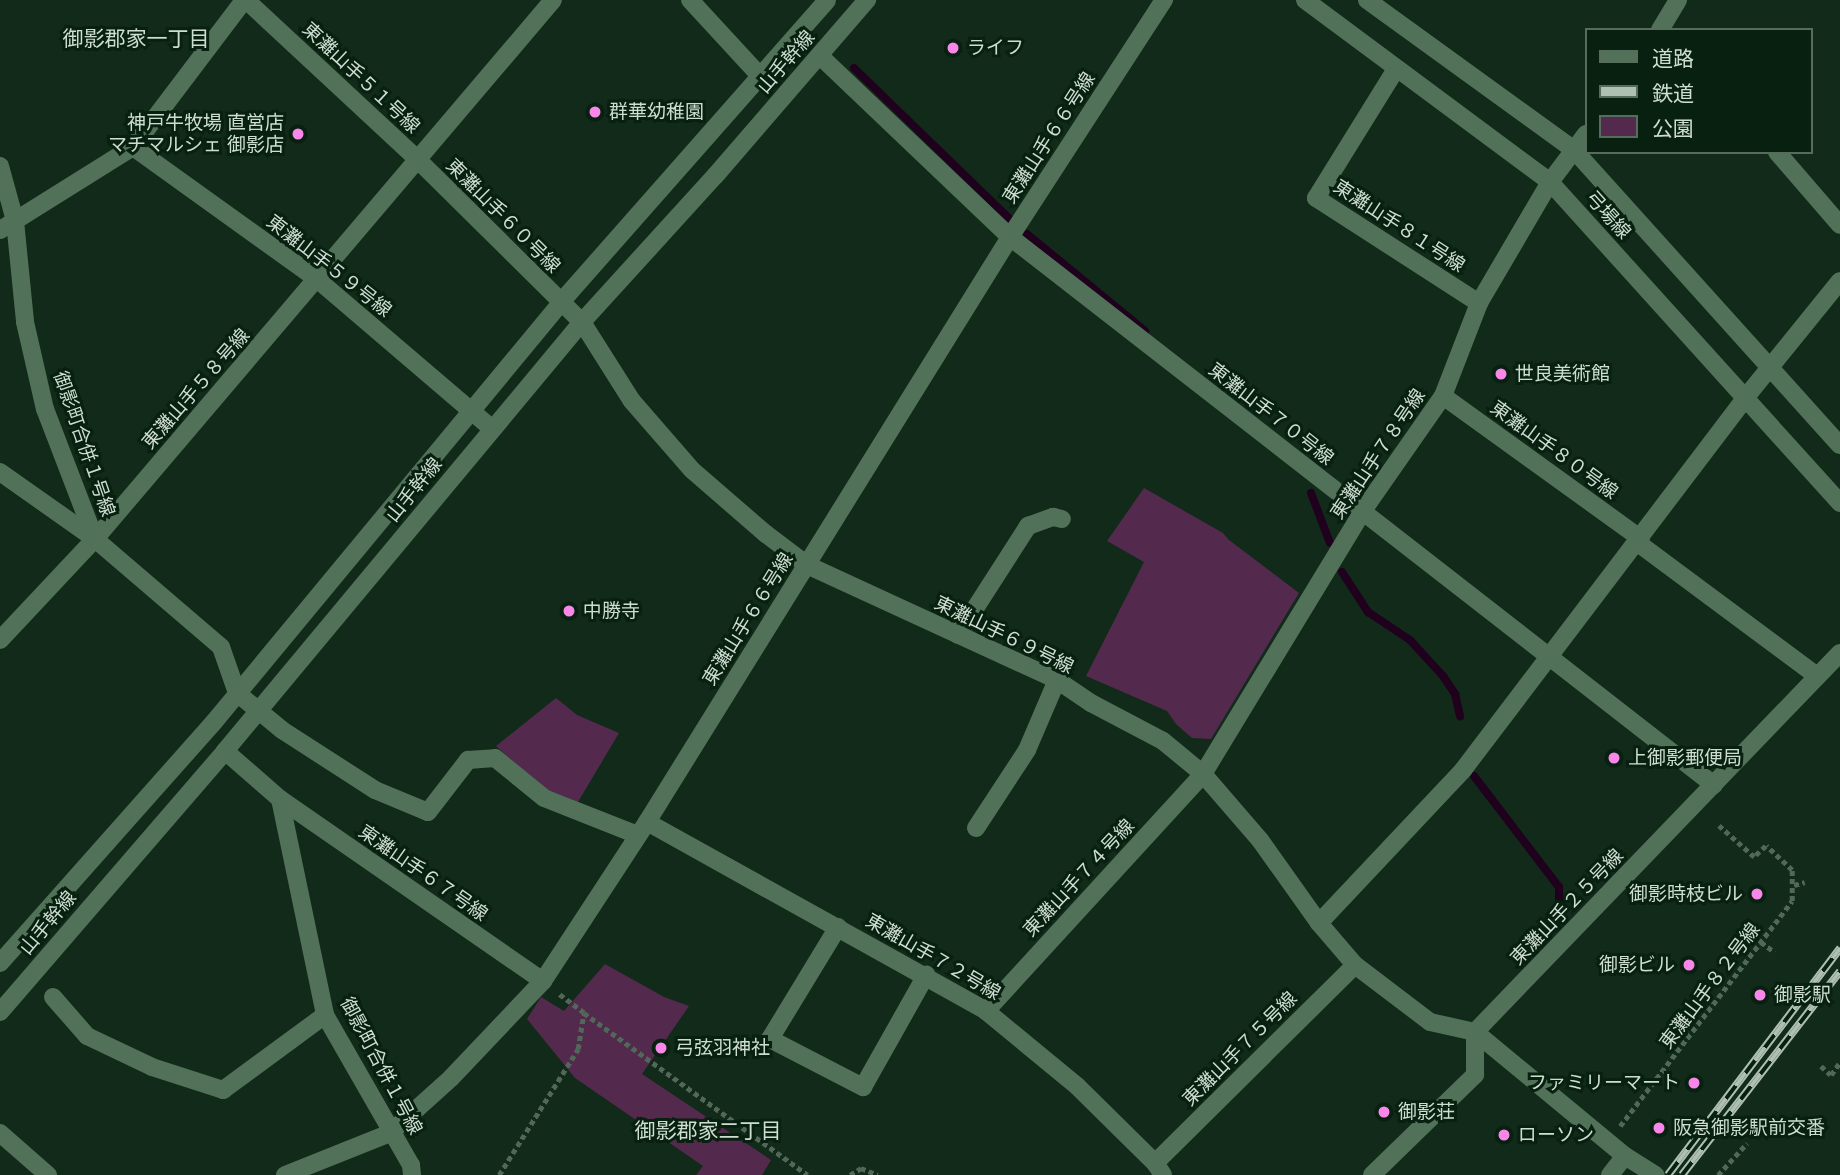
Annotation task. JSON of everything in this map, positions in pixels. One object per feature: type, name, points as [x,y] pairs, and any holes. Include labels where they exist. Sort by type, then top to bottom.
[{"type":"street","name":"東灘山手５１号線","points":[[7,225],[133,147],[245,0],[416,158],[553,0]]},
{"type":"street","points":[[690,0],[761,77]]},
{"type":"street","name":"山手幹線","points":[[0,963],[237,694],[470,410],[827,0]]},
{"type":"street","name":"山手幹線","points":[[0,1012],[259,711],[582,322],[867,0]]},
{"type":"street","name":"東灘山手６６号線","points":[[285,1175],[390,1133],[451,1078],[543,981],[642,829],[1010,237],[1164,0]]},
{"type":"street","name":"弓場線","points":[[1305,0],[1550,183],[1840,503]]},
{"type":"street","name":"弓場線","points":[[1367,0],[1574,150],[1840,445]]},
{"type":"street","points":[[1661,28],[1678,0]]},
{"type":"street","name":"東灘山手７０号線","points":[[820,55],[1010,237],[1714,785]]},
{"type":"street","name":"東灘山手８１号線","points":[[1396,69],[1316,198],[1479,303]]},
{"type":"street","name":"東灘山手７８号線","points":[[1203,774],[1362,512],[1443,396],[1479,303],[1550,183],[1584,137]]},
{"type":"street","name":"東灘山手５９号線","points":[[133,147],[318,280],[492,428]]},
{"type":"street","points":[[1779,154],[1840,225]]},
{"type":"street","name":"東灘山手５８号線","points":[[0,640],[95,538],[318,280],[416,158]]},
{"type":"street","name":"東灘山手６０号線","points":[[416,158],[582,322]]},
{"type":"street","name":"御影町合併１号線","points":[[0,166],[7,225],[45,409],[95,538],[221,647],[237,694]]},
{"type":"street","points":[[1319,923],[1463,770],[1640,541],[1746,397],[1840,281]]},
{"type":"street","name":"東灘山手６９号線","points":[[582,322],[632,401],[692,470],[807,565],[1057,680],[1091,704],[1163,741],[1203,774],[1260,840],[1319,923],[1355,965],[1430,1022],[1475,1032]]},
{"type":"street","name":"東灘山手８０号線","points":[[1443,396],[1817,676]]},
{"type":"street","points":[[0,472],[95,538]]},
{"type":"street","points":[[958,635],[1028,526],[1053,517],[1062,519]]},
{"type":"street","name":"東灘山手２５号線","points":[[1475,1032],[1840,653]]},
{"type":"street","points":[[976,828],[1027,750],[1057,680]]},
{"type":"street","points":[[237,694],[259,711]]},
{"type":"street","name":"東灘山手７２号線","points":[[259,711],[282,730],[375,790],[428,812],[468,760],[495,758],[544,798],[642,829],[838,927],[986,1011],[1077,1086],[1159,1169]]},
{"type":"street","points":[[225,751],[280,799]]},
{"type":"street","name":"東灘山手７４号線","points":[[986,1011],[1203,774]]},
{"type":"street","name":"御影町合併１号線","points":[[280,799],[325,1014],[390,1133],[411,1165],[412,1175]]},
{"type":"street","name":"東灘山手６７号線","points":[[280,799],[543,981]]},
{"type":"street","points":[[838,927],[770,1039],[863,1087],[926,975]]},
{"type":"street","name":"東灘山手７５号線","points":[[1159,1169],[1355,965]]},
{"type":"street","points":[[53,998],[87,1036],[152,1067],[223,1090],[325,1014]]},
{"type":"street","points":[[1475,1032],[1609,1140],[1625,1156],[1655,1175]]},
{"type":"street","points":[[1372,1175],[1475,1075],[1475,1032]]},
{"type":"street","points":[[0,1133],[48,1175]]},
{"type":"street","points":[[1610,1175],[1625,1156]]},
{"type":"path","points":[[1719,826],[1754,857],[1766,846],[1792,870],[1794,885],[1805,882]]},
{"type":"path","name":"東灘山手８２号線","points":[[1609,1140],[1792,901],[1794,885]]},
{"type":"path","points":[[1761,942],[1775,953]]},
{"type":"path","points":[[543,981],[808,1175]]},
{"type":"path","points":[[499,1175],[578,1049],[584,1013]]},
{"type":"path","points":[[1821,1066],[1830,1075],[1840,1062]]},
{"type":"path","points":[[1718,1175],[1746,1143]]},
{"type":"path","points":[[850,1175],[861,1167],[878,1175]]},
{"type":"green space","points":[[1144,488],[1223,533],[1299,593],[1211,739],[1192,738],[1176,724],[1167,711],[1086,676],[1144,562],[1107,541]]},
{"type":"green space","points":[[556,698],[577,715],[619,733],[578,802],[542,788],[496,746]]},
{"type":"green space","points":[[605,964],[664,997],[689,1006],[642,1074],[771,1160],[762,1175],[696,1175],[703,1166],[575,1078],[527,1019],[541,997],[564,1011]]},
{"type":"waterway","points":[[854,68],[1009,218]]},
{"type":"waterway","points":[[1027,234],[1145,331]]},
{"type":"waterway","points":[[1311,493],[1330,543]]},
{"type":"waterway","points":[[1342,572],[1368,612],[1410,640],[1443,676],[1455,694],[1460,716]]},
{"type":"waterway","points":[[1474,776],[1559,887],[1559,900]]},
{"type":"railway","points":[[1668,1175],[1840,948]]},
{"type":"railway","points":[[1682,1175],[1840,971]]},
{"type":"place","name":"ライフ","points":[[953,48]]},
{"type":"place","name":"群華幼稚園","points":[[595,112]]},
{"type":"place","name":"神戸牛牧場 直営店 マチマルシェ 御影店","points":[[298,134]]},
{"type":"place","name":"世良美術館","points":[[1501,374]]},
{"type":"place","name":"中勝寺","points":[[569,611]]},
{"type":"place","name":"上御影郵便局","points":[[1614,758]]},
{"type":"place","name":"御影時枝ビル","points":[[1757,894]]},
{"type":"place","name":"御影ビル","points":[[1689,965]]},
{"type":"place","name":"御影駅","points":[[1760,995]]},
{"type":"place","name":"弓弦羽神社","points":[[661,1048]]},
{"type":"place","name":"ファミリーマート","points":[[1694,1083]]},
{"type":"place","name":"御影荘","points":[[1384,1112]]},
{"type":"place","name":"阪急御影駅前交番","points":[[1659,1128]]},
{"type":"place","name":"ローソン","points":[[1504,1135]]},
{"type":"district","name":"御影郡家一丁目","points":[[136,39]]},
{"type":"district","name":"御影郡家二丁目","points":[[708,1131]]}]
